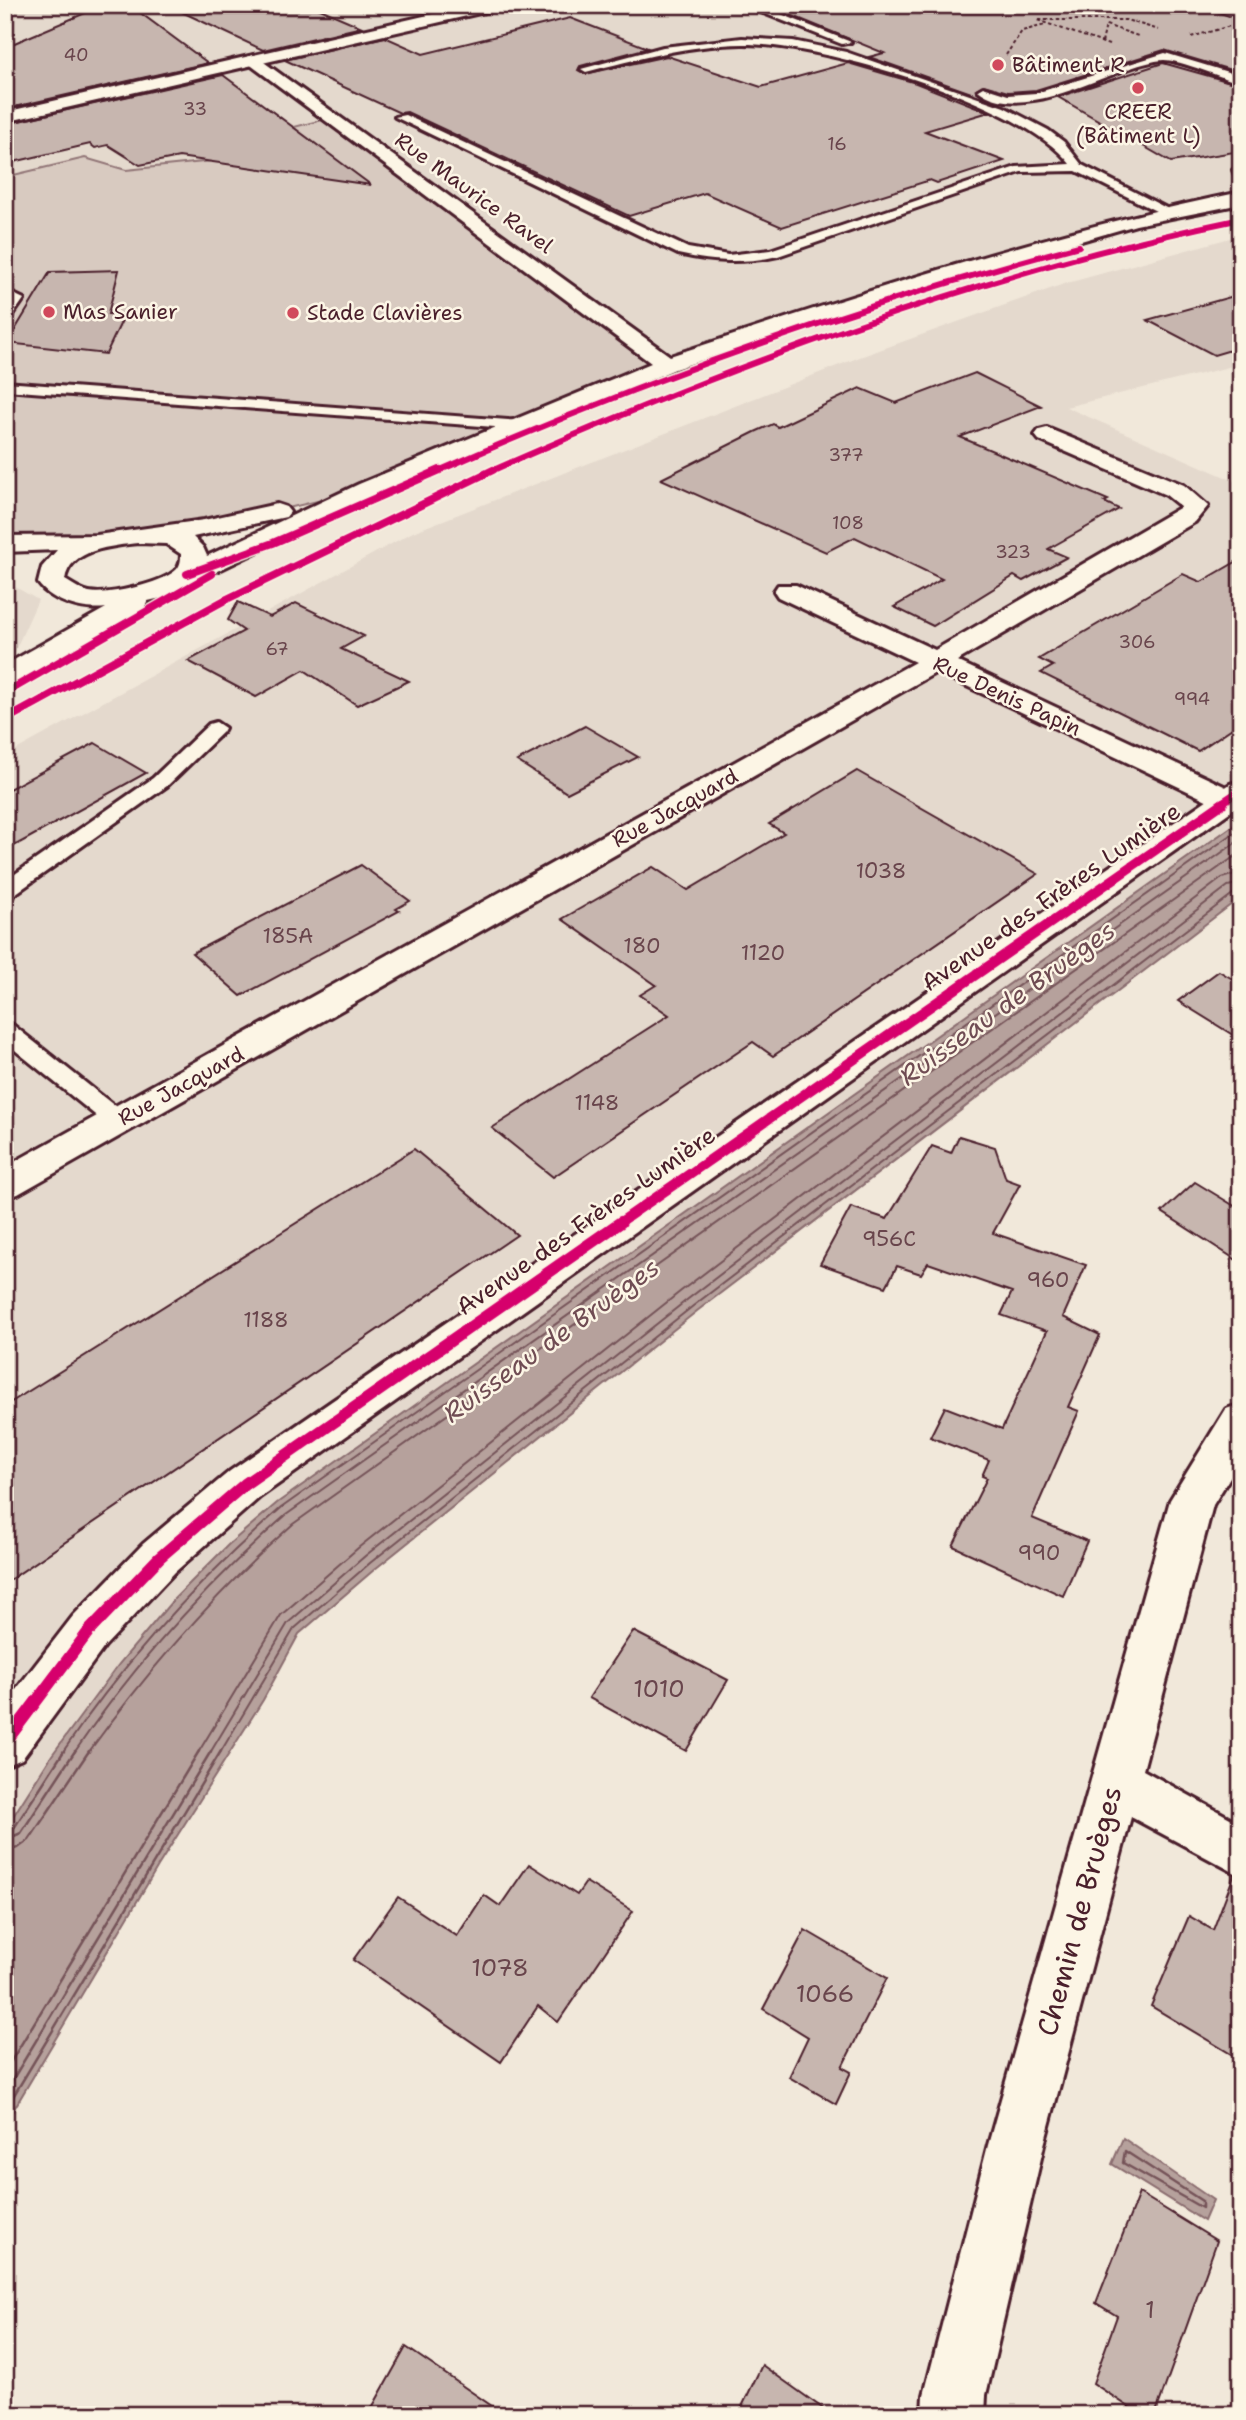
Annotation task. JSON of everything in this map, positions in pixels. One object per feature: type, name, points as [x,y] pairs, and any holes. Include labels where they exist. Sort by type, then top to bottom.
[{"type":"street","points":[[5,117],[493,5]]},
{"type":"street","name":"Rue Maurice Ravel","points":[[254,60],[667,363]]},
{"type":"street","points":[[16,672],[187,574],[368,489],[667,363],[885,292],[1133,220],[1241,198]]},
{"type":"street","name":"Rue Jacquard","points":[[5,1184],[935,662],[1186,517],[1196,506],[1175,490],[1047,435]]},
{"type":"street","points":[[12,562],[104,540],[240,521],[368,489]]},
{"type":"street","points":[[142,536],[180,540],[194,552],[194,563],[187,574]]},
{"type":"street","points":[[16,672],[52,626],[57,588],[52,570],[61,558],[104,540]]},
{"type":"street","points":[[12,562],[57,588],[97,601],[152,592]]},
{"type":"street","name":"Rue Denis Papin","points":[[787,591],[935,662],[1234,794]]},
{"type":"street","name":"Avenue des Frères Lumière","points":[[5,1742],[89,1631],[159,1558],[245,1484],[1234,794]]},
{"type":"street","name":"Chemin de Bruèges","points":[[963,2408],[1016,2145],[1192,1500],[1241,1421]]},
{"type":"street","points":[[1114,1781],[1241,1851]]},
{"type":"lane","points":[[748,5],[1007,98],[1037,96],[1165,56],[1241,80]]},
{"type":"lane","points":[[586,68],[636,55],[743,41],[793,44],[849,55],[1000,108],[1058,142],[1078,167],[1170,213]]},
{"type":"lane","points":[[401,117],[683,251],[714,260],[748,259],[774,253],[1020,169],[1078,167]]},
{"type":"lane","points":[[5,294],[16,299],[5,316]]},
{"type":"lane","points":[[5,386],[521,425]]},
{"type":"lane","points":[[5,891],[97,830],[160,782],[216,728]]},
{"type":"lane","points":[[5,1030],[118,1121]]},
{"type":"path","points":[[1154,60],[1037,20],[1126,20],[1162,31]]},
{"type":"path","points":[[1102,43],[1106,25],[1126,20]]},
{"type":"path","points":[[1186,38],[1241,23]]},
{"type":"path","points":[[1006,55],[1022,31],[1046,24]]},
{"type":"shaded area","points":[[5,5],[1212,5],[1241,18],[1241,188],[1127,214],[991,254],[667,364],[214,161],[126,170],[85,158],[5,177]]},
{"type":"shaded area","points":[[334,117],[667,364],[368,489],[204,528],[5,544],[5,177],[85,158],[126,170],[213,161],[226,144]]},
{"type":"shaded area","points":[[1241,235],[1241,364],[1066,407],[1241,484],[1241,820],[277,1503],[228,1545],[173,1600],[119,1664],[52,1755],[5,1829],[5,756],[413,532],[860,357],[1064,284]]},
{"type":"shaded area","points":[[5,581],[38,600],[14,653],[5,658]]},
{"type":"water","name":"Ruisseau de Bruèges","points":[[1241,820],[1241,897],[697,1311],[375,1569],[299,1634],[263,1700],[158,1866],[5,2124],[5,1829],[52,1755],[119,1664],[173,1600],[228,1545],[277,1503]]},
{"type":"water","points":[[1123,2138],[1213,2200],[1204,2221],[1112,2164]]},
{"type":"building","points":[[104,5],[135,9],[208,63],[5,109],[5,47]]},
{"type":"building","points":[[167,5],[311,5],[362,27],[263,50]]},
{"type":"building","points":[[766,5],[1197,5],[1241,20],[1241,73],[1164,50],[1036,90],[1008,92],[984,85],[976,89],[994,101],[869,57],[884,53]]},
{"type":"building","points":[[570,18],[648,48],[580,66],[578,70],[585,74],[667,56],[761,87],[848,63],[916,83],[989,112],[925,131],[1004,161],[937,183],[930,180],[782,227],[705,193],[629,216],[407,112],[400,113],[285,60],[385,37],[423,54]]},
{"type":"building","points":[[1163,63],[1241,85],[1241,151],[1171,162],[1058,97]]},
{"type":"building","points":[[223,75],[371,185],[179,157],[140,165],[108,145],[95,148],[90,144],[5,164],[5,124]]},
{"type":"building","points":[[119,270],[108,314],[125,314],[106,354],[7,343],[50,272]]},
{"type":"building","points":[[1241,294],[1241,347],[1214,355],[1147,320]]},
{"type":"building","points":[[975,373],[1041,406],[960,437],[1108,500],[1104,502],[1119,509],[1048,549],[1067,557],[1023,581],[1014,576],[933,626],[894,607],[942,579],[855,537],[826,552],[661,479],[755,432],[773,424],[778,427],[860,388],[896,403]]},
{"type":"building","points":[[1241,559],[1241,722],[1198,751],[1041,673],[1053,666],[1039,659],[1183,574],[1201,582]]},
{"type":"building","points":[[238,602],[270,617],[296,603],[364,636],[341,649],[409,681],[357,705],[304,670],[256,697],[188,661],[244,631],[228,620]]},
{"type":"building","points":[[585,726],[638,757],[567,793],[517,761]]},
{"type":"building","points":[[95,743],[146,773],[5,851],[5,791]]},
{"type":"building","points":[[857,771],[1038,874],[773,1056],[753,1042],[553,1177],[492,1128],[669,1015],[640,995],[656,985],[562,919],[653,867],[688,890],[784,833],[769,824]]},
{"type":"building","points":[[361,865],[410,901],[396,909],[399,911],[241,996],[192,953]]},
{"type":"building","points":[[1219,971],[1241,984],[1241,1040],[1178,1001]]},
{"type":"building","points":[[959,1136],[995,1147],[1006,1179],[1020,1184],[993,1233],[1086,1265],[1063,1317],[1100,1335],[1068,1407],[1079,1411],[1032,1518],[1087,1541],[1063,1596],[953,1546],[987,1478],[982,1476],[989,1460],[930,1437],[945,1407],[1002,1429],[1047,1331],[1001,1315],[1012,1292],[928,1263],[921,1274],[897,1266],[886,1287],[820,1264],[851,1207],[887,1219],[932,1146],[951,1153]]},
{"type":"building","points":[[414,1149],[517,1235],[5,1583],[5,1406]]},
{"type":"building","points":[[1195,1182],[1241,1210],[1241,1263],[1162,1212]]},
{"type":"building","points":[[633,1631],[728,1680],[686,1751],[589,1698]]},
{"type":"building","points":[[529,1864],[577,1895],[586,1882],[633,1911],[558,2022],[538,2006],[501,2062],[353,1960],[398,1897],[457,1936],[484,1895],[500,1906]]},
{"type":"building","points":[[1234,1875],[1241,1878],[1241,2060],[1151,2006],[1189,1916],[1213,1930]]},
{"type":"building","points":[[805,1930],[887,1978],[842,2067],[851,2072],[836,2104],[789,2077],[808,2037],[763,2009]]},
{"type":"building","points":[[1139,2193],[1217,2241],[1155,2415],[1141,2415],[1093,2383],[1117,2316],[1096,2303]]},
{"type":"building","points":[[406,2347],[505,2415],[368,2415]]},
{"type":"building","points":[[762,2365],[832,2415],[738,2415]]},
{"type":"railway","points":[[489,472],[672,395],[858,325],[1048,266],[1241,219]]},
{"type":"railway","points":[[5,720],[225,600],[493,470]]},
{"type":"cycle path","points":[[5,720],[114,659],[337,543],[565,438],[681,391],[916,306],[1118,247],[1241,219]]},
{"type":"cycle path","points":[[187,574],[273,543],[524,434],[660,379],[868,307],[1079,246]]},
{"type":"cycle path","points":[[5,693],[212,574]]},
{"type":"cycle path","points":[[5,1743],[89,1631],[159,1558],[245,1484],[1241,790]]},
{"type":"place","name":"Bâtiment R","points":[[998,65]]},
{"type":"place","name":"CREER (Bâtiment L)","points":[[1138,88]]},
{"type":"place","name":"Mas Sanier","points":[[49,312]]},
{"type":"place","name":"Stade Clavières","points":[[293,313]]}]
